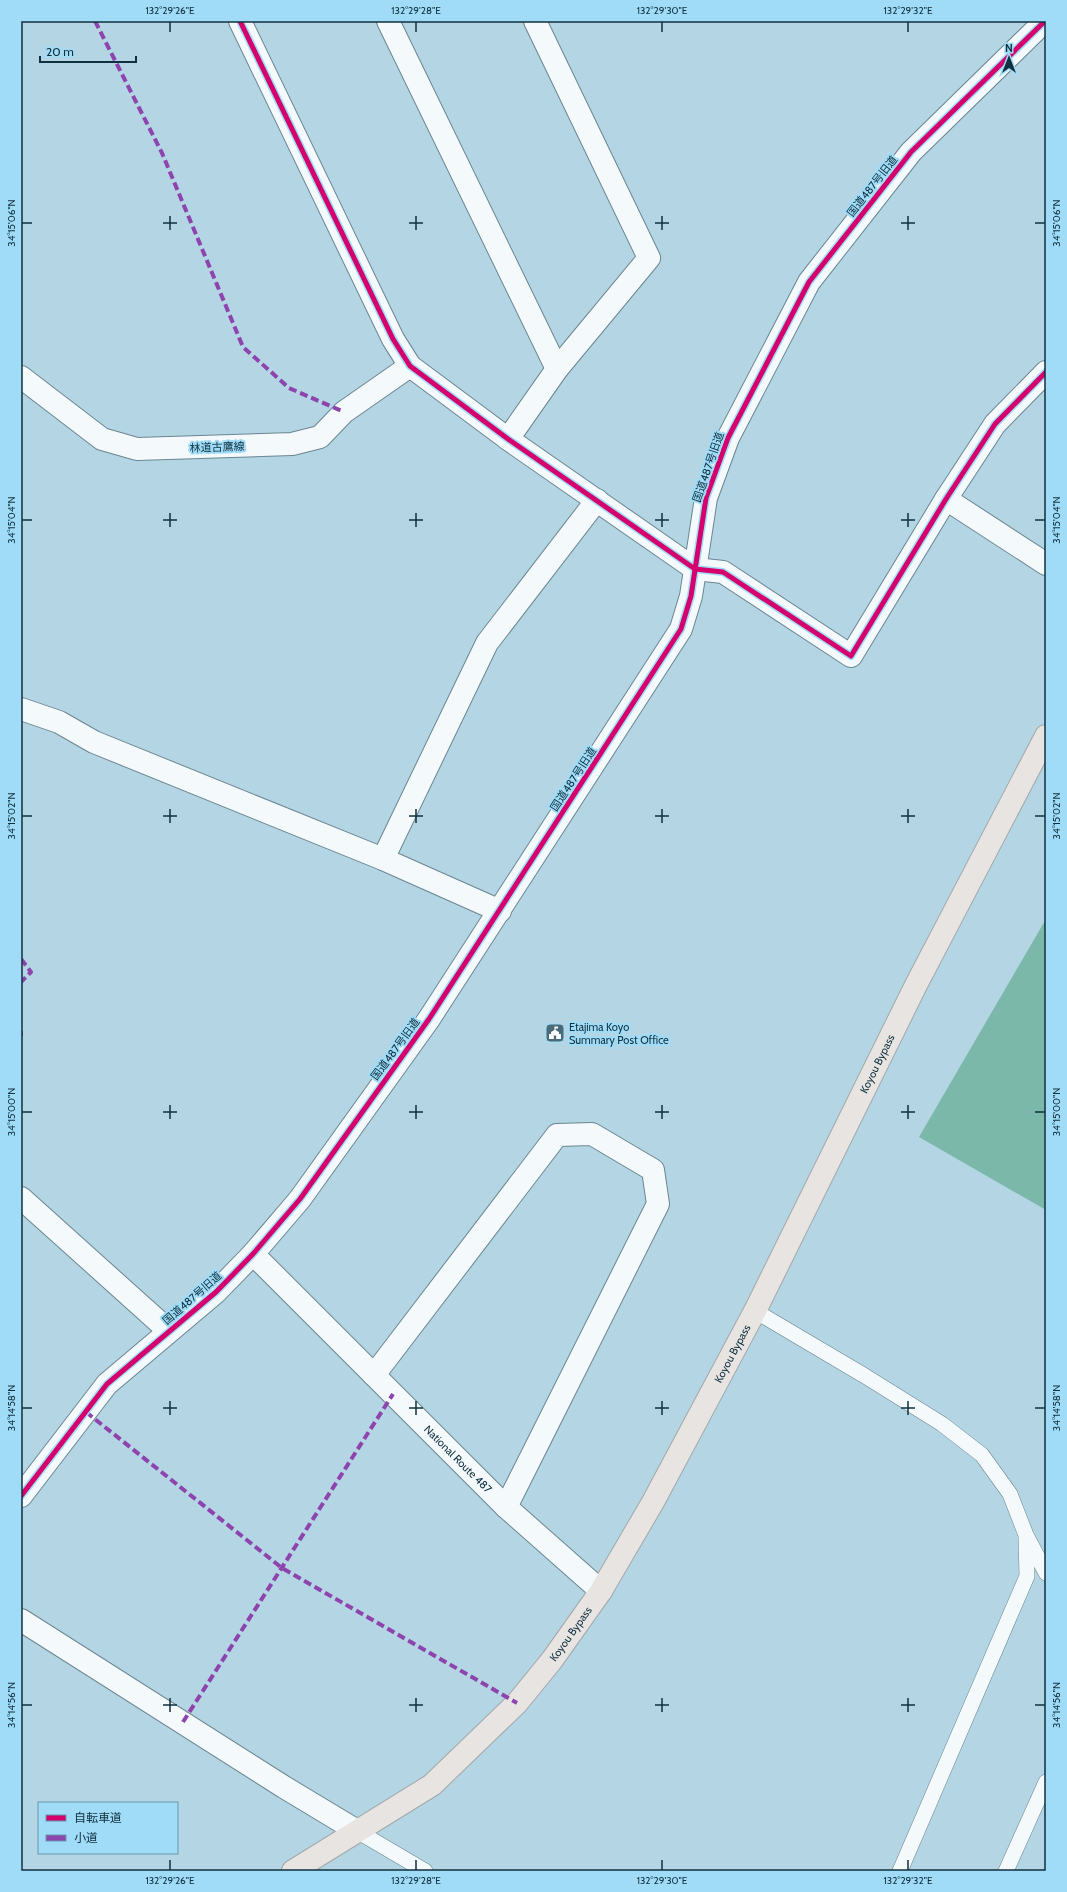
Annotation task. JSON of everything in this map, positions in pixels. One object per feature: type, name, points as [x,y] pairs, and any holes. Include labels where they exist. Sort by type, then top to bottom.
[{"type":"highway","name":"Koyou Bypass","points":[[293,1871],[432,1785],[518,1703],[552,1660],[601,1591],[653,1502],[755,1311],[916,985],[1046,736]]},
{"type":"street","points":[[240,21],[393,339],[410,366],[508,439],[695,569],[723,572],[851,656],[946,499],[995,424],[1046,372]]},
{"type":"street","points":[[388,21],[557,369]]},
{"type":"street","points":[[508,439],[557,369],[649,258],[535,21]]},
{"type":"street","name":"国道487号旧道","points":[[21,1496],[107,1384],[216,1292],[253,1254],[300,1199],[429,1019],[681,629],[691,596],[706,498],[728,438],[809,282],[911,152],[1043,22]]},
{"type":"street","name":"林道古鷹線","points":[[21,377],[102,439],[137,449],[292,444],[320,437],[344,412],[410,366]]},
{"type":"street","points":[[946,499],[1046,564]]},
{"type":"street","points":[[383,859],[487,643],[597,500]]},
{"type":"street","points":[[21,709],[59,722],[94,742],[383,859],[500,911]]},
{"type":"street","points":[[374,1375],[557,1135],[592,1134],[653,1170],[658,1204],[506,1507]]},
{"type":"street","points":[[21,1198],[169,1331]]},
{"type":"street","name":"National Route 487","points":[[253,1254],[506,1507],[601,1591]]},
{"type":"street","points":[[21,1620],[284,1787],[357,1831]]},
{"type":"lane","points":[[755,1311],[865,1376],[935,1420],[982,1455],[1010,1494],[1026,1535],[1046,1573]]},
{"type":"lane","points":[[900,1871],[1027,1576],[1026,1535]]},
{"type":"lane","points":[[1006,1871],[1046,1782]]},
{"type":"lane","points":[[357,1831],[425,1871]]},
{"type":"shaded area","points":[[1046,919],[1046,1210],[919,1137]]},
{"type":"marked path","points":[[95,21],[162,153],[243,347],[289,388],[344,412]]},
{"type":"marked path","points":[[21,959],[31,972],[21,982]]},
{"type":"marked path","points":[[21,1031],[21,1036]]},
{"type":"marked path","points":[[183,1722],[393,1394]]},
{"type":"marked path","points":[[86,1412],[282,1568],[517,1703]]},
{"type":"cycle path","points":[[240,21],[393,339],[410,366],[508,439],[695,569],[723,572],[851,656],[946,499],[995,424],[1046,372]]},
{"type":"cycle path","points":[[21,1496],[107,1384],[216,1292],[253,1254],[300,1199],[429,1019],[681,629],[691,596],[706,498],[728,438],[809,282],[911,152],[1045,21]]},
{"type":"place","name":"Etajima Koyo Summary Post Office","points":[[555,1033]]}]
